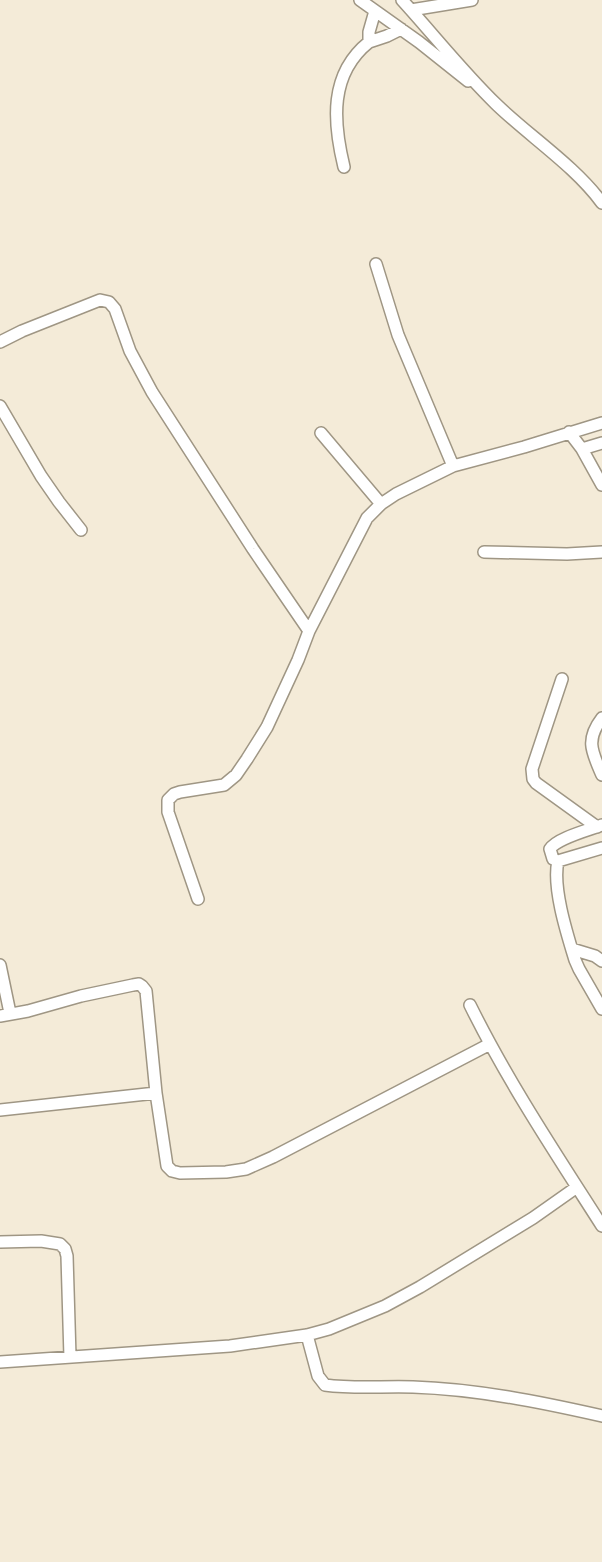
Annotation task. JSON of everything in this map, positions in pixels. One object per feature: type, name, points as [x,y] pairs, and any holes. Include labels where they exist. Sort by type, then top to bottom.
[{"type":"street","points":[[360,0],[401,29],[496,104],[563,163],[602,203]]},
{"type":"street","points":[[402,0],[496,104]]},
{"type":"street","points":[[411,10],[472,0]]},
{"type":"street","points":[[368,42],[375,11]]},
{"type":"street","points":[[344,167],[338,137],[336,112],[347,65],[368,42],[401,29]]},
{"type":"street","points":[[376,264],[398,336],[453,466]]},
{"type":"street","points":[[0,342],[22,331],[100,300],[109,302],[115,309],[130,352],[156,399],[253,549],[309,631]]},
{"type":"street","points":[[0,406],[41,476],[81,530]]},
{"type":"street","points":[[198,899],[171,822],[168,812],[168,800],[174,794],[180,792],[224,785],[236,775],[267,727],[298,660],[309,631],[367,518],[381,504],[396,494],[453,466],[602,423]]},
{"type":"street","points":[[569,432],[602,484]]},
{"type":"street","points":[[320,433],[381,504]]},
{"type":"street","points":[[582,450],[602,443]]},
{"type":"street","points":[[484,552],[567,554],[602,552]]},
{"type":"street","points":[[562,679],[532,769],[532,774],[536,783],[549,794],[600,826]]},
{"type":"street","points":[[602,718],[594,730],[590,742],[602,775]]},
{"type":"street","points":[[600,826],[552,846],[550,849],[553,859],[558,861],[602,848]]},
{"type":"street","points":[[558,861],[556,869],[557,889],[572,949],[579,969],[602,1009]]},
{"type":"street","points":[[572,949],[596,956],[602,960]]},
{"type":"street","points":[[0,965],[5,1015],[122,987],[139,984],[142,986],[146,991],[156,1093],[167,1166],[172,1172],[194,1174],[246,1169],[490,1044]]},
{"type":"street","points":[[470,1006],[490,1044],[602,1226]]},
{"type":"street","points":[[0,1110],[156,1093]]},
{"type":"street","points":[[0,1362],[230,1346],[307,1335],[385,1306],[411,1292],[533,1218],[577,1188]]},
{"type":"street","points":[[0,1242],[49,1242],[60,1244],[65,1249],[68,1271],[70,1357]]},
{"type":"street","points":[[307,1335],[318,1376],[325,1385],[340,1387],[413,1387],[464,1391],[552,1405],[602,1416]]}]
